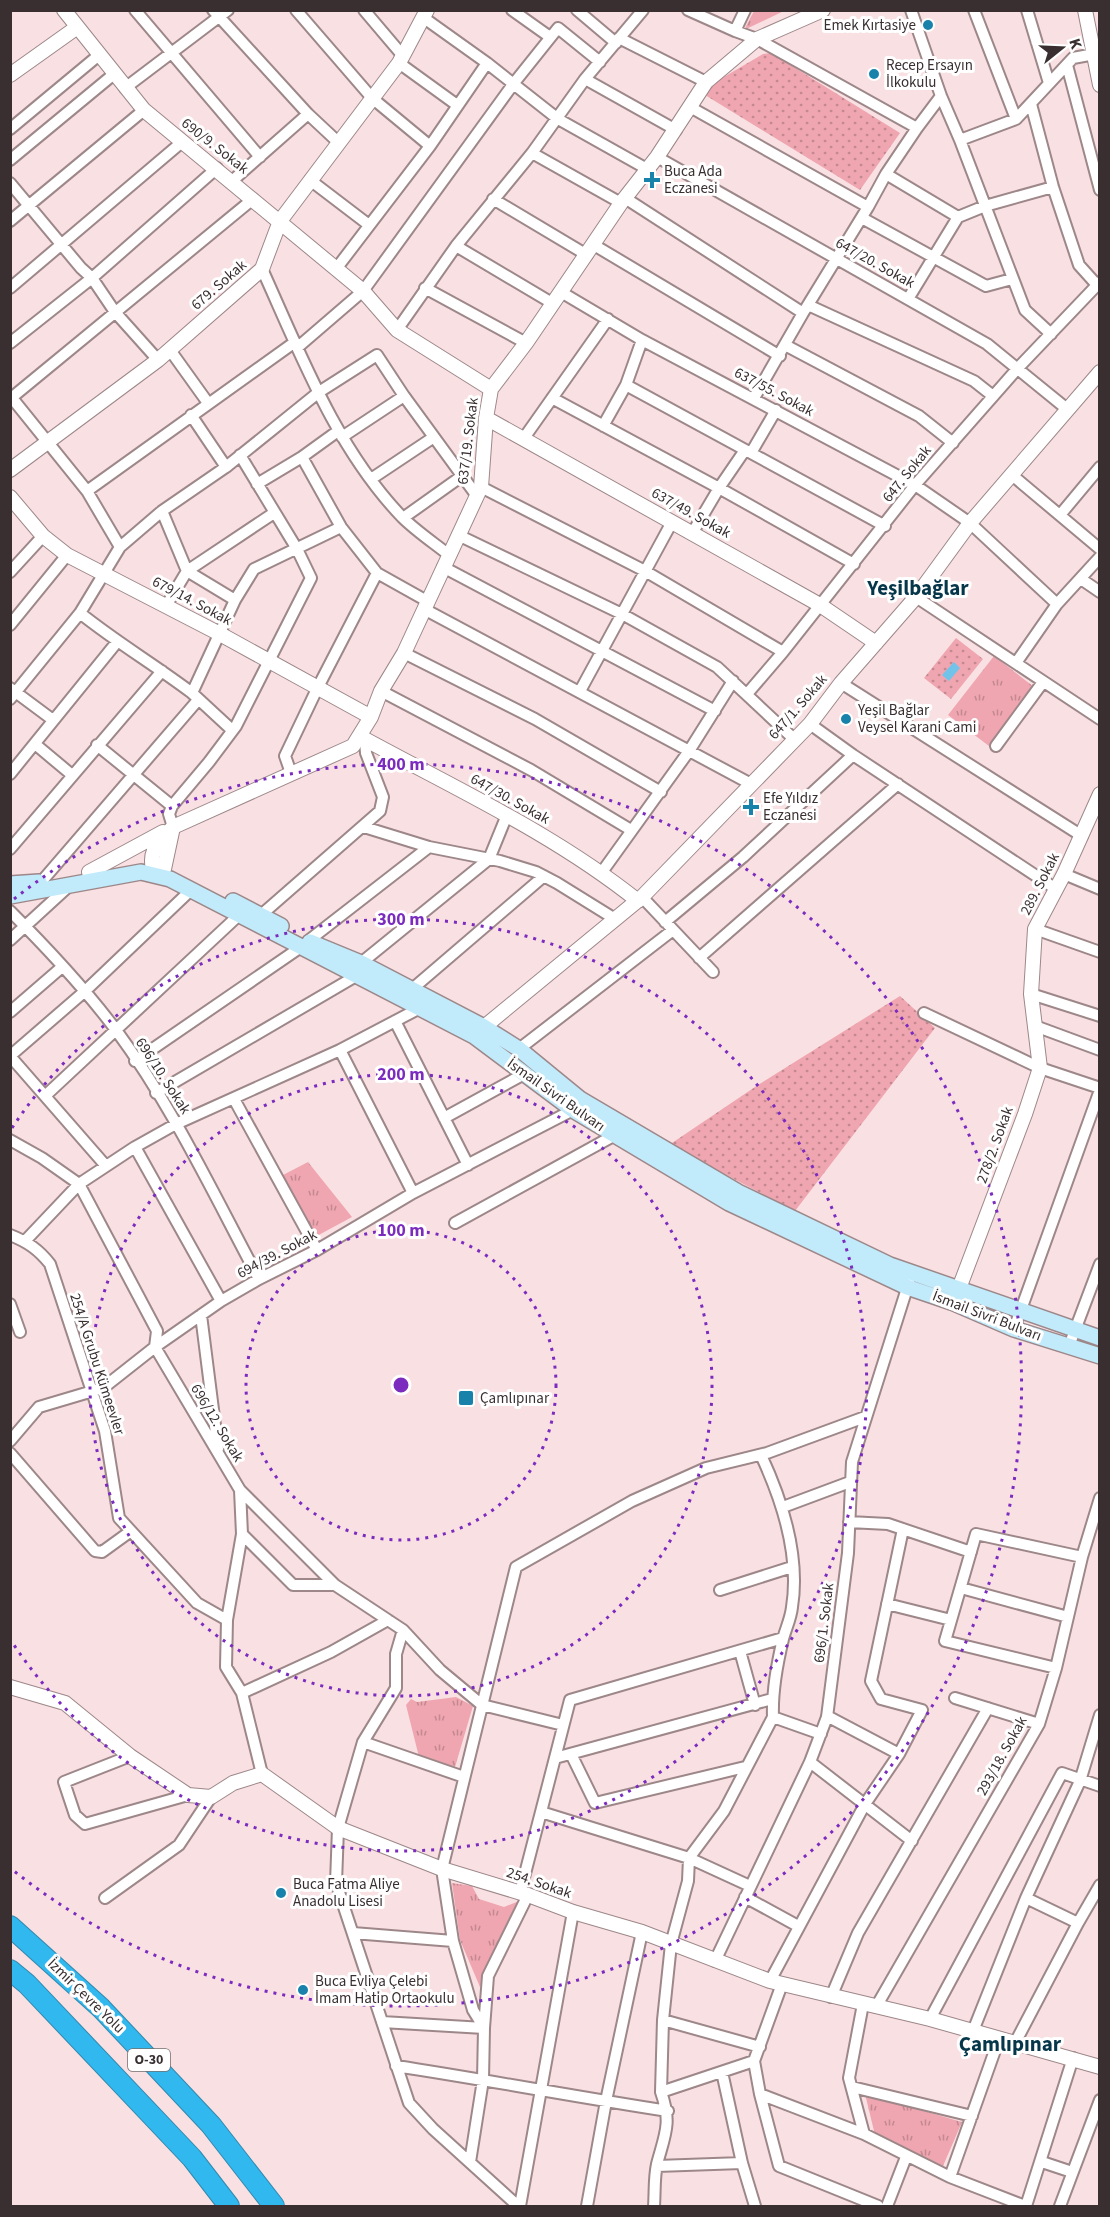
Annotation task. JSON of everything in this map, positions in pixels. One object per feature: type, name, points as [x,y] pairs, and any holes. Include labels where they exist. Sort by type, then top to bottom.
[{"type":"highway","name":"İzmir Çevre Yolu","points":[[10,1926],[109,2016],[211,2125],[274,2206]]},
{"type":"highway","name":"O-30","points":[[10,1970],[27,1984],[192,2158],[229,2206]]},
{"type":"main road","name":"İsmail Sivri Bulvarı","points":[[10,884],[42,881],[141,862],[261,915],[304,944]]},
{"type":"main road","name":"İsmail Sivri Bulvarı","points":[[10,896],[156,869],[170,879],[239,915],[359,970],[411,990],[484,1027],[519,1049],[618,1129],[729,1203],[910,1280],[957,1296],[1020,1311],[1100,1338]]},
{"type":"main road","name":"İsmail Sivri Bulvarı","points":[[359,970],[420,1008],[474,1036],[573,1110],[618,1129]]},
{"type":"main road","name":"İsmail Sivri Bulvarı","points":[[957,1296],[1014,1329],[1100,1356]]},
{"type":"street","name":"690/9. Sokak","points":[[64,10],[76,28],[144,110],[363,291],[397,330],[491,389]]},
{"type":"street","points":[[135,10],[260,157]]},
{"type":"street","points":[[296,10],[372,99],[430,146]]},
{"type":"street","points":[[364,10],[401,60],[457,105]]},
{"type":"street","points":[[512,10],[550,37]]},
{"type":"street","points":[[577,10],[617,41],[706,82]]},
{"type":"street","points":[[397,330],[456,246],[532,153],[585,79],[643,10]]},
{"type":"street","points":[[688,10],[757,39],[917,128]]},
{"type":"street","points":[[735,31],[746,10]]},
{"type":"street","name":"637/19. Sokak","points":[[89,872],[173,827],[353,746],[362,738],[381,691],[404,653],[479,492],[491,389],[526,343],[623,200],[676,130],[706,82],[757,39],[823,10]]},
{"type":"street","points":[[911,10],[941,96],[1025,310],[1051,334]]},
{"type":"street","points":[[974,10],[1016,119]]},
{"type":"street","points":[[1028,10],[1049,83]]},
{"type":"street","points":[[1085,10],[1096,54],[1100,85]]},
{"type":"street","points":[[125,88],[220,13],[308,114],[339,143]]},
{"type":"street","points":[[425,14],[558,119],[647,169]]},
{"type":"street","name":"679. Sokak","points":[[10,470],[158,360],[262,269],[280,221],[401,60],[425,14]]},
{"type":"street","points":[[10,75],[76,28]]},
{"type":"street","points":[[87,491],[208,403],[297,344],[363,291],[514,83],[558,28],[600,62]]},
{"type":"street","points":[[960,140],[1016,119],[1073,58],[1096,54]]},
{"type":"street","points":[[10,129],[99,55]]},
{"type":"street","points":[[336,269],[430,146],[487,63]]},
{"type":"street","points":[[1067,65],[1100,190]]},
{"type":"street","points":[[10,160],[114,74]]},
{"type":"street","points":[[585,79],[676,130]]},
{"type":"street","points":[[754,398],[862,218],[885,174],[941,96]]},
{"type":"street","points":[[1031,104],[1053,187],[1078,265],[1098,283]]},
{"type":"street","points":[[690,107],[868,207]]},
{"type":"street","points":[[10,221],[144,110]]},
{"type":"street","points":[[232,181],[308,114]]},
{"type":"street","points":[[10,288],[182,142]]},
{"type":"street","points":[[532,153],[623,200],[806,309],[974,381],[993,396]]},
{"type":"street","name":"647/20. Sokak","points":[[657,157],[987,344],[1067,409]]},
{"type":"street","points":[[10,343],[92,278],[217,168]]},
{"type":"street","points":[[885,174],[958,217]]},
{"type":"street","points":[[310,180],[369,225]]},
{"type":"street","points":[[10,183],[92,278],[115,312],[158,360]]},
{"type":"street","points":[[908,298],[958,217],[985,206],[1053,187]]},
{"type":"street","points":[[120,547],[87,491],[11,398],[36,380],[115,312],[254,199]]},
{"type":"street","points":[[493,200],[782,351],[919,416],[952,443]]},
{"type":"street","points":[[862,218],[986,286],[1012,279]]},
{"type":"street","name":"637/55. Sokak","points":[[456,246],[556,298],[608,319],[642,340],[915,485],[970,523],[1057,604]]},
{"type":"street","points":[[262,269],[340,434],[370,479],[403,518],[446,561],[602,652],[715,711]]},
{"type":"street","name":"647. Sokak","points":[[747,694],[885,526],[915,485],[1017,369],[1098,283]]},
{"type":"street","points":[[425,288],[526,343]]},
{"type":"street","points":[[524,438],[608,319]]},
{"type":"street","points":[[603,426],[626,385],[642,340]]},
{"type":"street","points":[[170,350],[208,403]]},
{"type":"street","points":[[53,720],[12,693],[80,613],[120,547],[162,511],[226,467],[319,392],[377,355],[462,476],[479,492],[645,571],[783,652]]},
{"type":"street","name":"647/1. Sokak","points":[[484,1027],[640,899],[810,724],[841,683],[916,597],[970,523],[1100,372]]},
{"type":"street","points":[[626,385],[885,526]]},
{"type":"street","points":[[256,483],[404,396]]},
{"type":"street","points":[[552,398],[854,564]]},
{"type":"street","points":[[693,532],[719,488],[748,452],[776,410]]},
{"type":"street","points":[[191,415],[226,467]]},
{"type":"street","name":"637/49. Sokak","points":[[486,418],[820,605],[876,643]]},
{"type":"street","points":[[370,479],[434,437]]},
{"type":"street","points":[[156,869],[173,827],[170,814],[172,806],[210,762],[232,730],[311,578],[297,549],[240,455]]},
{"type":"street","points":[[302,457],[341,527],[377,573],[426,605],[751,784]]},
{"type":"street","points":[[1060,515],[1100,467]]},
{"type":"street","points":[[1012,475],[1100,549]]},
{"type":"street","points":[[403,518],[462,476]]},
{"type":"street","name":"679/14. Sokak","points":[[10,497],[43,536],[67,555],[220,634],[371,717]]},
{"type":"street","points":[[162,511],[187,571],[235,600]]},
{"type":"street","points":[[166,606],[187,571],[274,513]]},
{"type":"street","points":[[580,691],[672,522]]},
{"type":"street","points":[[42,881],[135,775],[195,696],[235,600],[254,569],[341,527]]},
{"type":"street","points":[[458,535],[622,614],[717,667],[794,739]]},
{"type":"street","points":[[10,572],[43,536]]},
{"type":"street","points":[[10,625],[67,555]]},
{"type":"street","points":[[1016,663],[1057,604],[1100,557]]},
{"type":"street","points":[[291,773],[285,756],[377,573]]},
{"type":"street","points":[[1081,579],[1100,592]]},
{"type":"street","points":[[916,597],[1100,719]]},
{"type":"street","points":[[80,613],[117,642],[162,670],[232,730]]},
{"type":"street","points":[[10,774],[117,642]]},
{"type":"street","points":[[404,653],[535,719],[661,792]]},
{"type":"street","points":[[10,849],[162,670]]},
{"type":"street","points":[[602,872],[661,792],[733,681]]},
{"type":"street","points":[[996,746],[1043,682]]},
{"type":"street","points":[[841,683],[1082,836]]},
{"type":"street","points":[[381,691],[531,770],[631,830]]},
{"type":"street","points":[[810,724],[1056,889]]},
{"type":"street","points":[[261,915],[380,811],[384,801],[362,738]]},
{"type":"street","name":"647/30. Sokak","points":[[362,738],[507,815],[602,872],[640,899]]},
{"type":"street","points":[[35,744],[72,775]]},
{"type":"street","points":[[97,745],[172,806]]},
{"type":"street","points":[[519,1049],[669,926],[853,755]]},
{"type":"street","points":[[699,958],[898,784]]},
{"type":"street","name":"289. Sokak","points":[[1031,994],[1035,929],[1064,874],[1100,794]]},
{"type":"street","points":[[156,1093],[359,970],[489,859],[507,815]]},
{"type":"street","points":[[364,827],[429,846],[489,859],[544,876],[615,920]]},
{"type":"street","points":[[135,1061],[304,944],[429,846]]},
{"type":"street","points":[[1064,874],[1100,889]]},
{"type":"street","points":[[411,990],[544,876]]},
{"type":"street","points":[[10,939],[70,885]]},
{"type":"street","points":[[106,1166],[10,1056],[84,992],[191,890]]},
{"type":"street","points":[[640,899],[713,972]]},
{"type":"street","name":"696/10. Sokak","points":[[10,911],[63,967],[116,1030],[176,1124],[259,1279]]},
{"type":"street","points":[[45,1096],[239,915]]},
{"type":"street","points":[[1035,929],[1100,952]]},
{"type":"street","points":[[10,1012],[63,967]]},
{"type":"street","points":[[1031,994],[1100,1016]]},
{"type":"street","name":"278/2. Sokak","points":[[957,1296],[1040,1068],[1031,994]]},
{"type":"street","points":[[25,1241],[79,1184],[135,1147],[176,1124],[340,1050],[420,1008]]},
{"type":"street","points":[[924,1013],[1040,1068],[1100,1089],[1014,1329]]},
{"type":"street","points":[[395,1021],[468,1165]]},
{"type":"street","points":[[1035,1026],[1100,1050]]},
{"type":"street","points":[[340,1050],[413,1193]]},
{"type":"street","points":[[444,1118],[524,1074]]},
{"type":"street","points":[[234,1099],[317,1250]]},
{"type":"street","name":"694/39. Sokak","points":[[10,1441],[39,1407],[92,1391],[111,1382],[155,1347],[221,1301],[317,1250],[413,1193],[573,1110]]},
{"type":"street","points":[[455,1223],[618,1129]]},
{"type":"street","name":"696/12. Sokak","points":[[10,1140],[42,1158],[79,1184],[157,1331],[155,1347],[240,1490],[242,1534],[227,1620],[226,1667],[242,1693],[262,1774]]},
{"type":"street","points":[[135,1147],[221,1301]]},
{"type":"street","name":"254/A Grubu Kümeevler","points":[[10,1235],[25,1241],[40,1252],[50,1264],[105,1431],[119,1518],[197,1603],[227,1620]]},
{"type":"street","points":[[1069,1346],[1100,1264]]},
{"type":"street","name":"696/1. Sokak","points":[[715,1961],[810,1762],[827,1716],[848,1552],[852,1462],[910,1280]]},
{"type":"street","points":[[10,1304],[20,1332]]},
{"type":"street","points":[[201,1315],[218,1454]]},
{"type":"street","points":[[484,2028],[472,2010],[453,1941],[442,1869],[516,1567],[632,1501],[706,1468],[761,1455],[865,1417]]},
{"type":"street","points":[[10,1453],[95,1551],[102,1551],[131,1531]]},
{"type":"street","points":[[654,2206],[657,2166],[666,2138],[668,2110],[661,2092],[663,2020],[671,1944],[688,1881],[689,1858],[724,1811],[772,1717],[772,1699],[783,1638],[792,1609],[794,1583],[783,1507],[761,1455]]},
{"type":"street","points":[[783,1507],[850,1482]]},
{"type":"street","points":[[240,1490],[335,1585],[403,1630],[440,1670],[482,1705],[563,1725]]},
{"type":"street","name":"293/18. Sokak","points":[[864,2134],[849,2078],[870,2005],[1039,1724],[1056,1668],[1082,1557],[1100,1498]]},
{"type":"street","points":[[849,1522],[888,1524],[971,1552]]},
{"type":"street","points":[[878,2206],[779,2166],[759,2094],[754,2061],[760,2047],[776,1982],[798,1926],[865,1804],[898,1754],[922,1710],[881,1699],[871,1681],[903,1529]]},
{"type":"street","points":[[242,1534],[293,1585],[335,1585]]},
{"type":"street","points":[[1056,1668],[945,1641],[976,1534],[1082,1557]]},
{"type":"street","points":[[720,1590],[792,1567]]},
{"type":"street","points":[[961,1588],[1068,1617]]},
{"type":"street","points":[[887,1604],[951,1620]]},
{"type":"street","points":[[242,1693],[331,1652],[388,1620]]},
{"type":"street","points":[[403,1630],[396,1654],[396,1688],[363,1742],[338,1828],[336,1883],[409,2103],[433,2129],[519,2206]]},
{"type":"street","points":[[470,2163],[483,2080],[488,1976],[524,1894],[541,1812],[570,1700],[783,1638]]},
{"type":"street","points":[[740,1651],[755,1705]]},
{"type":"street","points":[[10,1687],[65,1703],[130,1756],[188,1795]]},
{"type":"street","points":[[955,1698],[1039,1724]]},
{"type":"street","points":[[555,1758],[772,1699]]},
{"type":"street","points":[[831,1997],[858,1933],[988,1708]]},
{"type":"street","points":[[973,2031],[1026,1898],[1080,1781],[1100,1715]]},
{"type":"street","points":[[827,1716],[898,1754]]},
{"type":"street","points":[[772,1717],[821,1734]]},
{"type":"street","points":[[363,1742],[465,1777]]},
{"type":"street","points":[[571,1754],[596,1803],[745,1767]]},
{"type":"street","points":[[130,1756],[64,1782],[75,1815],[85,1824],[188,1795],[211,1797]]},
{"type":"street","points":[[810,1762],[912,1841]]},
{"type":"street","points":[[930,2019],[1062,1773],[1100,1786]]},
{"type":"street","points":[[105,1898],[179,1845],[211,1797],[233,1783],[262,1774]]},
{"type":"street","name":"254. Sokak","points":[[262,1774],[338,1828],[442,1869],[642,1932],[776,1982],[930,2019],[1100,2067]]},
{"type":"street","points":[[541,1812],[689,1858],[750,1886]]},
{"type":"street","points":[[1015,2043],[1100,1885]]},
{"type":"street","points":[[745,1898],[798,1926]]},
{"type":"street","points":[[1026,1898],[1078,1923]]},
{"type":"street","points":[[519,2206],[573,1912]]},
{"type":"street","points":[[587,2206],[606,2101],[642,1932]]},
{"type":"street","points":[[353,1933],[453,1941]]},
{"type":"street","points":[[663,2020],[760,2047]]},
{"type":"street","points":[[382,2022],[484,2028]]},
{"type":"street","points":[[950,2177],[999,2040]]},
{"type":"street","points":[[759,2094],[864,2134],[950,2177],[1025,2206],[1042,2162],[1073,2058]]},
{"type":"street","points":[[661,2092],[754,2061]]},
{"type":"street","points":[[396,2066],[539,2091],[668,2110]]},
{"type":"street","points":[[722,2072],[742,2163],[755,2206]]},
{"type":"street","points":[[852,2087],[972,2116]]},
{"type":"street","points":[[1060,2206],[1100,2100]]},
{"type":"street","points":[[887,2206],[906,2157]]},
{"type":"street","points":[[1042,2162],[1072,2172]]},
{"type":"street","points":[[657,2166],[742,2163]]},
{"type":"green space","points":[[754,11],[784,11],[744,30]]},
{"type":"green space","points":[[771,53],[900,133],[860,190],[705,95],[717,81],[763,54]]},
{"type":"green space","points":[[956,638],[983,659],[951,699],[924,678]]},
{"type":"green space","points":[[994,656],[1034,687],[989,746],[948,715]]},
{"type":"green space","points":[[900,996],[935,1028],[795,1211],[669,1145],[755,1087]]},
{"type":"green space","points":[[308,1162],[352,1217],[315,1237],[283,1175]]},
{"type":"green space","points":[[456,1697],[473,1706],[455,1767],[419,1757],[406,1705],[411,1699],[417,1702]]},
{"type":"green space","points":[[452,1883],[472,1886],[479,1899],[504,1907],[519,1901],[480,1987],[460,1940]]},
{"type":"green space","points":[[865,2094],[962,2122],[943,2166],[875,2135]]},
{"type":"water","points":[[954,662],[960,668],[949,681],[942,675]]},
{"type":"place","name":"Emek Kırtasiye","points":[[928,25]]},
{"type":"place","name":"Recep Ersayın İlkokulu","points":[[874,74]]},
{"type":"place","name":"Buca Ada Eczanesi","points":[[652,180]]},
{"type":"place","name":"Yeşil Bağlar Veysel Karani Cami","points":[[846,719]]},
{"type":"place","name":"Efe Yıldız Eczanesi","points":[[751,807]]},
{"type":"place","name":"Çamlıpınar","points":[[466,1398]]},
{"type":"place","name":"Buca Fatma Aliye Anadolu Lisesi","points":[[281,1893]]},
{"type":"place","name":"Buca Evliya Çelebi İmam Hatip Ortaokulu","points":[[303,1990]]},
{"type":"district","name":"Yeşilbağlar","points":[[918,588]]},
{"type":"district","name":"Çamlıpınar","points":[[1010,2044]]}]
